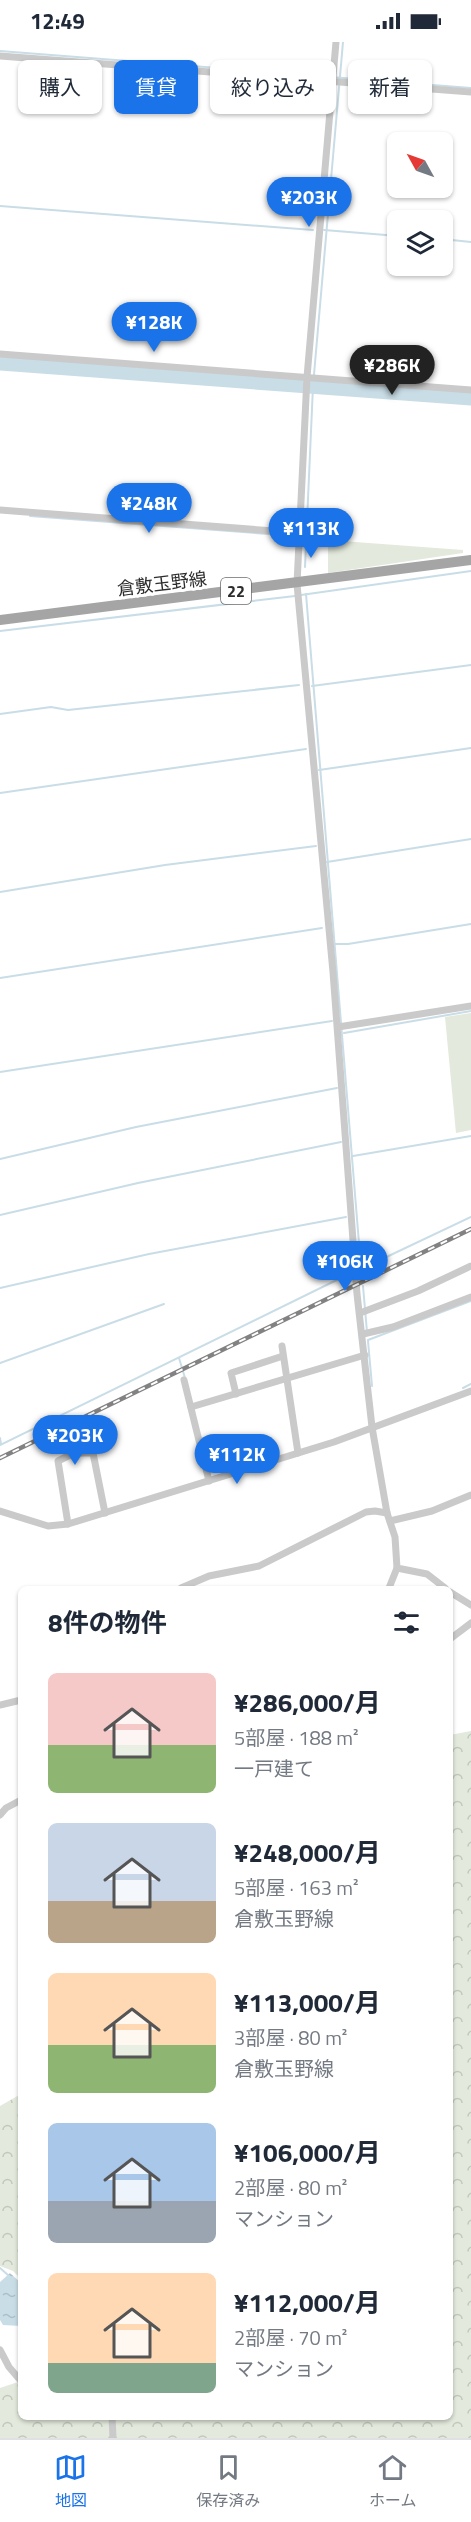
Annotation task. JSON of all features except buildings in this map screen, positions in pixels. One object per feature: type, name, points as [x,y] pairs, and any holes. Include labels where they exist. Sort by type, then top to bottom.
[{"type":"main road","name":"倉敷玉野線","points":[[0,620],[298,592],[471,560]]},
{"type":"street","points":[[336,42],[336,60]]},
{"type":"street","points":[[0,56],[210,70]]},
{"type":"street","points":[[336,79],[471,92]]},
{"type":"street","points":[[332,114],[310,378],[306,392],[298,592],[341,1027],[372,1427],[387,1514],[395,1537],[397,1568],[390,1586]]},
{"type":"street","points":[[0,354],[471,390]]},
{"type":"street","points":[[0,510],[300,533]]},
{"type":"street","points":[[341,1027],[471,1006]]},
{"type":"street","points":[[364,1312],[418,1291],[471,1266]]},
{"type":"street","points":[[366,1334],[471,1297]]},
{"type":"street","points":[[282,1346],[298,1453]]},
{"type":"street","points":[[191,1407],[365,1355]]},
{"type":"street","points":[[236,1394],[231,1373],[283,1356]]},
{"type":"street","points":[[184,1380],[209,1481]]},
{"type":"street","points":[[0,1511],[48,1526],[68,1524],[298,1453],[471,1391]]},
{"type":"street","points":[[68,1524],[58,1461],[75,1453],[93,1453],[105,1513]]},
{"type":"street","points":[[390,1521],[432,1511],[471,1495]]},
{"type":"street","points":[[186,1586],[209,1576],[259,1566],[366,1512],[375,1511],[387,1514]]},
{"type":"street","points":[[397,1568],[428,1574],[443,1586]]},
{"type":"street","points":[[453,1594],[471,1605]]},
{"type":"street","points":[[453,1637],[471,1623]]},
{"type":"street","points":[[0,1705],[18,1701]]},
{"type":"street","points":[[0,1815],[6,1808],[18,1802]]},
{"type":"street","points":[[0,2350],[18,2378]]},
{"type":"street","points":[[112,2420],[113,2438]]},
{"type":"green space","points":[[328,540],[463,550],[463,553],[328,573]]},
{"type":"green space","points":[[471,1013],[471,1130],[456,1133],[445,1017]]},
{"type":"green space","points":[[471,1731],[471,2438],[0,2438],[0,2388],[18,2382],[18,2420],[453,2420],[453,1734]]},
{"type":"green space","points":[[18,2096],[18,2276],[13,2271],[0,2266],[0,2106]]},
{"type":"water","points":[[10,2273],[18,2280],[18,2326],[3,2325],[0,2320],[0,2282]]},
{"type":"waterway","points":[[305,567],[313,386],[343,42]]},
{"type":"waterway","points":[[0,51],[471,88]]},
{"type":"waterway","points":[[0,206],[313,230]]},
{"type":"waterway","points":[[324,230],[387,235]]},
{"type":"waterway","points":[[453,240],[471,242]]},
{"type":"waterway","points":[[0,363],[471,398]]},
{"type":"waterway","points":[[30,516],[295,536]]},
{"type":"waterway","points":[[301,595],[471,571]]},
{"type":"waterway","points":[[306,594],[362,1280]]},
{"type":"waterway","points":[[0,631],[295,596]]},
{"type":"waterway","points":[[312,686],[471,665]]},
{"type":"waterway","points":[[0,714],[51,707],[68,710],[299,685]]},
{"type":"waterway","points":[[319,770],[471,748]]},
{"type":"waterway","points":[[0,793],[306,749]]},
{"type":"waterway","points":[[327,862],[471,839]]},
{"type":"waterway","points":[[0,892],[165,865],[316,846]]},
{"type":"waterway","points":[[335,944],[348,944],[471,924]]},
{"type":"waterway","points":[[0,978],[322,928]]},
{"type":"waterway","points":[[344,1033],[471,1011]]},
{"type":"waterway","points":[[0,1072],[332,1021]]},
{"type":"waterway","points":[[0,1159],[136,1127],[337,1088]]},
{"type":"waterway","points":[[353,1156],[471,1136]]},
{"type":"waterway","points":[[0,1215],[138,1183],[341,1142]]},
{"type":"waterway","points":[[0,1288],[149,1254],[346,1217]]},
{"type":"waterway","points":[[359,1270],[471,1217]]},
{"type":"waterway","points":[[0,1445],[351,1273]]},
{"type":"waterway","points":[[363,1286],[367,1332]]},
{"type":"waterway","points":[[368,1340],[471,1301]]},
{"type":"waterway","points":[[0,1363],[164,1304]]},
{"type":"waterway","points":[[368,1341],[372,1386]]},
{"type":"waterway","points":[[179,1358],[185,1378]]},
{"type":"waterway","points":[[463,1388],[471,1384]]},
{"type":"waterway","points":[[0,1438],[1,1444]]},
{"type":"waterway","points":[[0,2268],[9,2276]]},
{"type":"railway","points":[[0,1458],[471,1229]]}]
